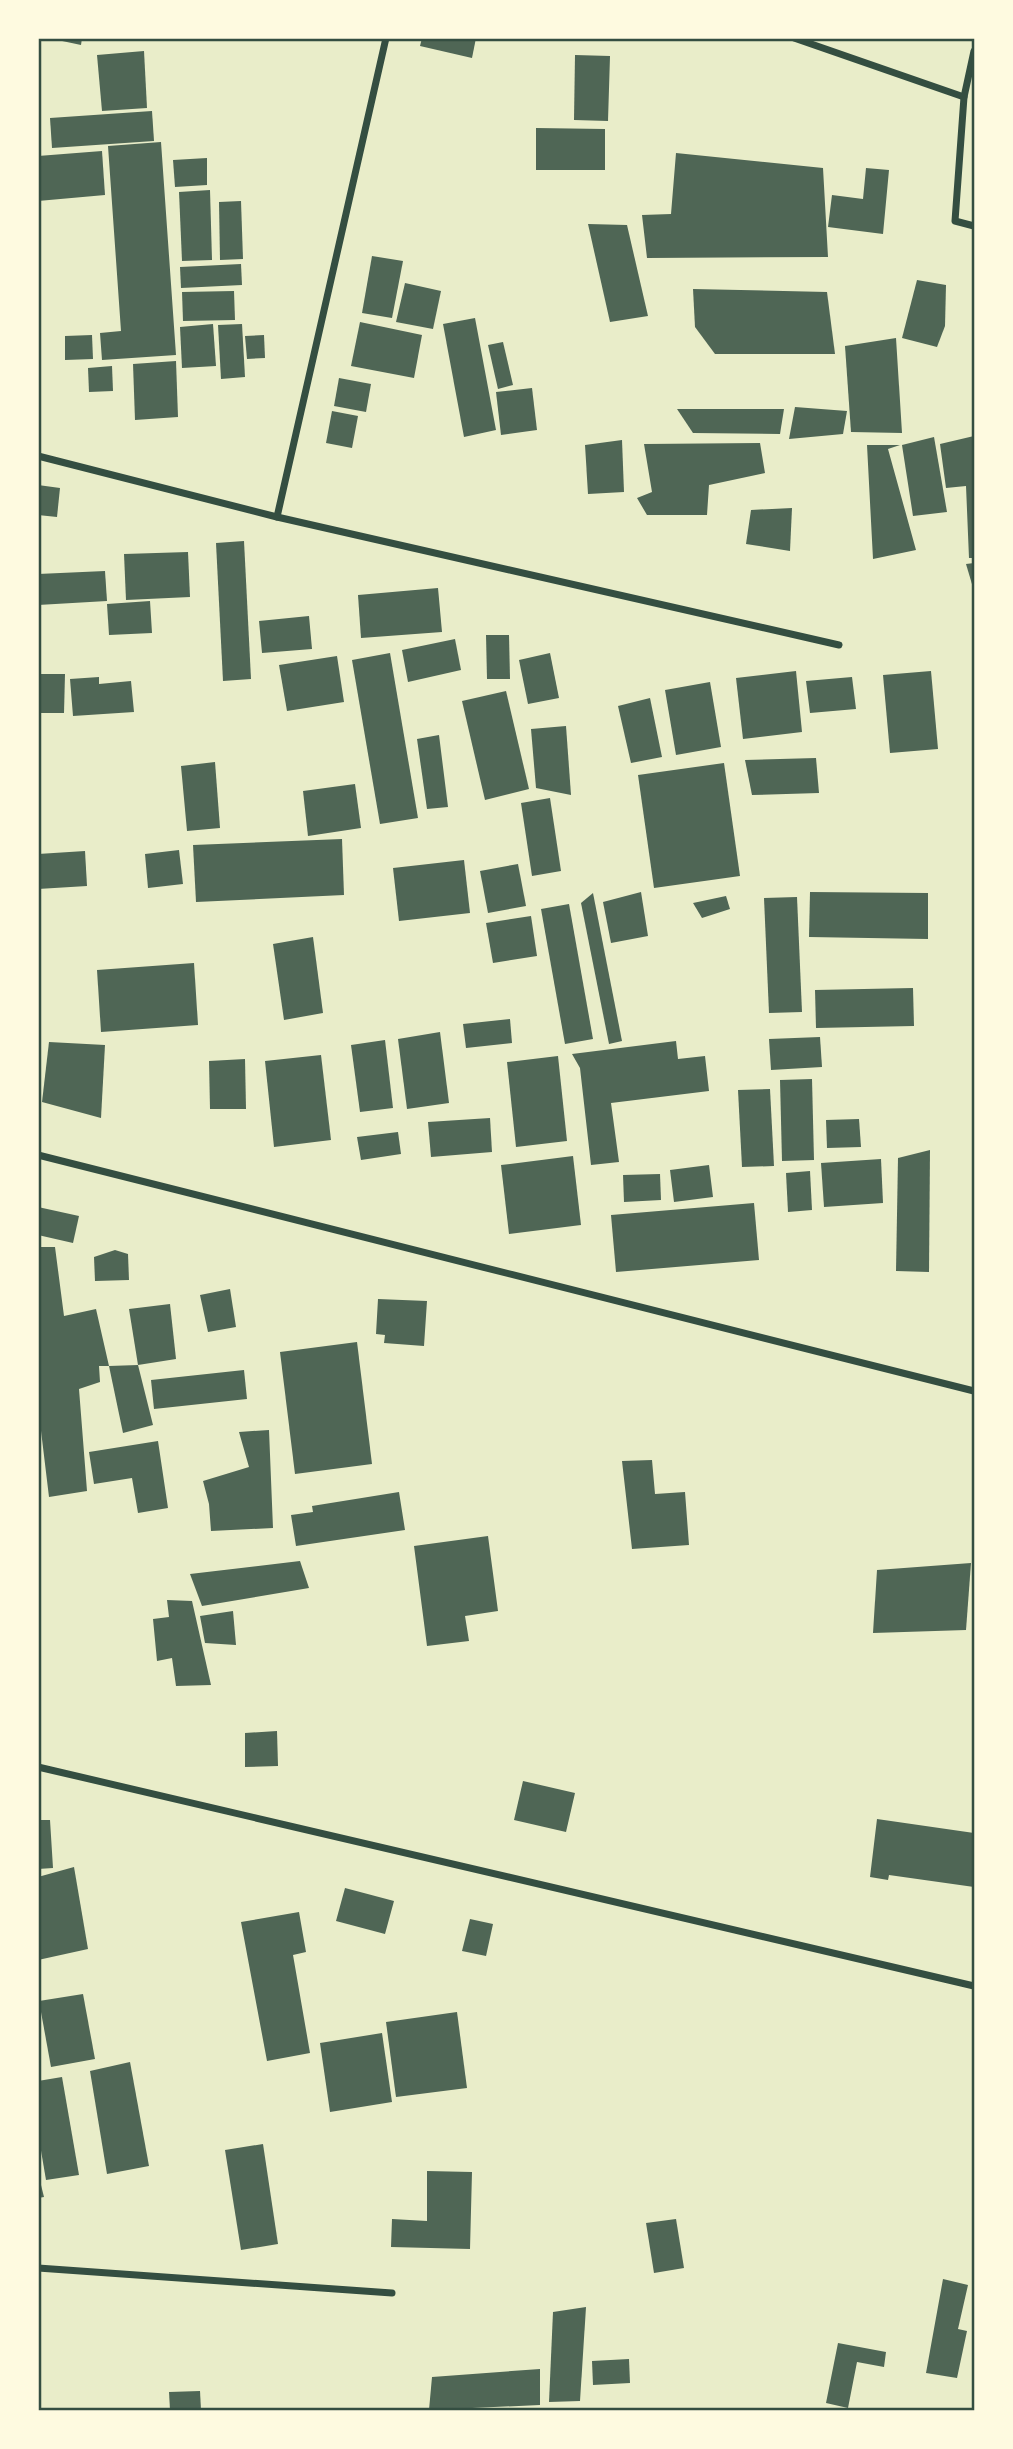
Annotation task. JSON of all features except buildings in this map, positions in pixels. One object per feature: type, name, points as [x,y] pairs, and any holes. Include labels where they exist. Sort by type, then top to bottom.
[{"type":"street","points":[[277,517],[386,38]]},
{"type":"street","points":[[794,38],[964,97]]},
{"type":"street","points":[[975,51],[964,97],[955,221],[975,226]]},
{"type":"street","points":[[38,456],[277,517],[839,645]]},
{"type":"street","points":[[38,1155],[975,1391]]},
{"type":"street","points":[[38,1767],[975,1986]]},
{"type":"street","points":[[38,2268],[392,2293]]}]
